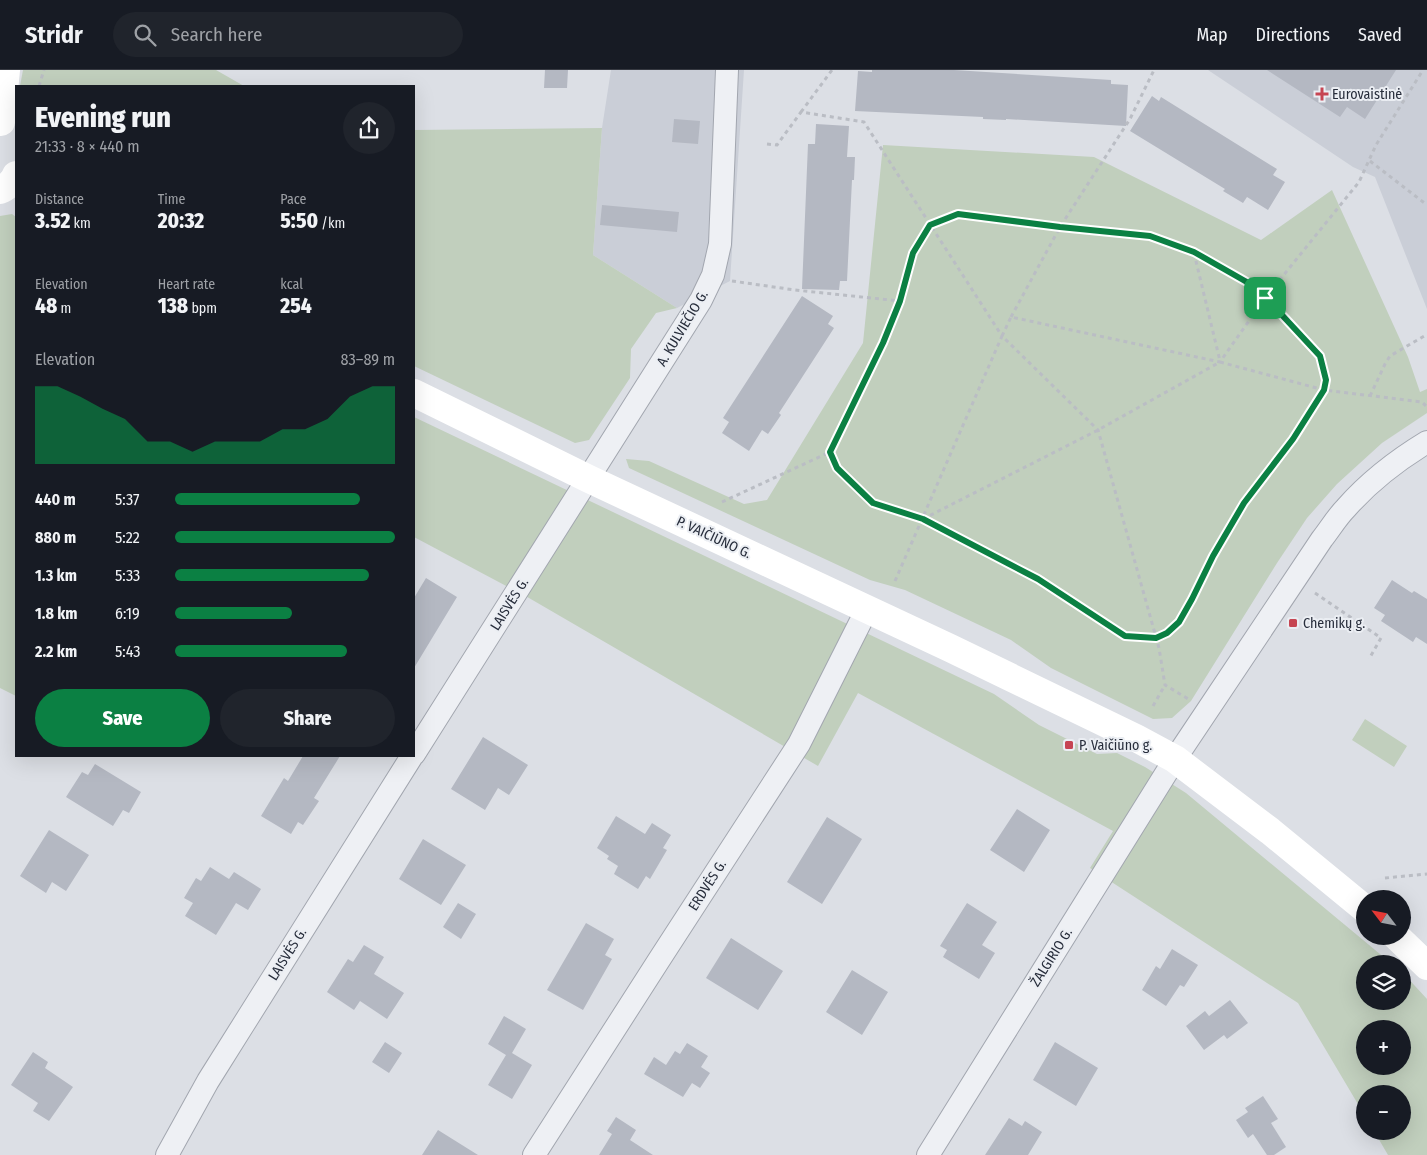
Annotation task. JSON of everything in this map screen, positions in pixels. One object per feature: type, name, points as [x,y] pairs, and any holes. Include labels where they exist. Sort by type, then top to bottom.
[{"type":"main road","points":[[6,70],[6,128]]},
{"type":"main road","name":"P. VAIČIŪNO G.","points":[[415,393],[589,479],[866,608],[1136,738],[1175,759],[1270,830],[1356,902]]},
{"type":"main road","points":[[1405,945],[1427,966]]},
{"type":"street","name":"A. KULVIEČIO G.","points":[[589,479],[701,300],[713,275],[720,244],[727,70]]},
{"type":"street","points":[[1175,759],[1322,539],[1346,508],[1377,479],[1412,451],[1427,442]]},
{"type":"street","name":"LAISVĖS G.","points":[[415,752],[589,479]]},
{"type":"street","name":"ERDVĖS G.","points":[[534,1155],[799,744],[866,608]]},
{"type":"street","name":"LAISVĖS G.","points":[[166,1155],[208,1081],[412,757]]},
{"type":"street","name":"ŽALGIRIO G.","points":[[928,1155],[1175,759]]},
{"type":"path","points":[[39,85],[44,70]]},
{"type":"path","points":[[767,144],[777,145],[832,70]]},
{"type":"path","points":[[895,581],[1011,317],[1060,227],[1130,119],[1154,70]]},
{"type":"path","points":[[923,519],[1098,430],[1220,362],[1265,298],[1359,182],[1376,145],[1423,70]]},
{"type":"path","points":[[801,112],[864,122],[1002,336],[1098,430],[1159,648],[1164,685],[1153,706]]},
{"type":"path","points":[[1370,161],[1427,204]]},
{"type":"path","points":[[722,502],[830,452],[883,343],[900,301],[913,253],[930,225],[958,214],[1150,236],[1194,252],[1252,285],[1320,356],[1326,380],[1324,390],[1293,439],[1244,503],[1213,556],[1179,622],[1167,633],[1156,638],[1125,636],[1038,579],[923,519],[873,503],[837,468],[830,452]]},
{"type":"path","points":[[1194,252],[1220,362]]},
{"type":"path","points":[[726,280],[795,290],[900,301]]},
{"type":"path","points":[[1011,317],[1220,362],[1324,390],[1422,402],[1427,407]]},
{"type":"path","points":[[1370,396],[1384,364],[1390,356],[1426,335]]},
{"type":"path","points":[[1315,593],[1381,638],[1369,659]]},
{"type":"path","points":[[1164,685],[1196,703]]},
{"type":"path","points":[[1385,878],[1427,874]]},
{"type":"shaded area","points":[[611,70],[744,70],[730,281],[677,308],[593,255],[602,128]]},
{"type":"shaded area","points":[[1208,70],[1427,70],[1427,309],[1375,177],[1353,167]]},
{"type":"green space","points":[[23,70],[216,70],[242,85],[20,85]]},
{"type":"green space","points":[[602,128],[593,255],[677,308],[656,313],[631,349],[630,378],[589,440],[575,443],[415,366],[415,130]]},
{"type":"green space","points":[[883,145],[1094,157],[1261,240],[1332,190],[1408,357],[1420,392],[1427,389],[1427,413],[1382,443],[1337,484],[1307,518],[1191,701],[1172,718],[1153,719],[1051,668],[1011,640],[905,590],[870,580],[629,468],[626,459],[649,461],[744,504],[767,500],[863,343]]},
{"type":"green space","points":[[12,214],[15,216],[15,696],[0,688],[0,216]]},
{"type":"green space","points":[[415,417],[994,694],[1039,725],[1097,754],[1117,753],[1145,767],[1186,793],[1356,934],[1356,945],[1369,945],[1381,955],[1356,955],[1356,1010],[1411,1010],[1411,982],[1427,999],[1427,1155],[1388,1155],[1379,1140],[1411,1140],[1411,1085],[1356,1085],[1356,1101],[1298,1003],[1090,868],[1113,831],[858,693],[818,766],[529,598],[415,538]]},
{"type":"green space","points":[[1365,719],[1407,746],[1394,767],[1352,740]]},
{"type":"building","points":[[545,70],[568,70],[567,88],[544,88]]},
{"type":"building","points":[[872,70],[954,70],[1111,80],[1111,84],[1128,85],[1126,126],[855,111],[858,71],[872,72]]},
{"type":"building","points":[[1267,70],[1396,70],[1365,119],[1347,107],[1340,117]]},
{"type":"building","points":[[1152,96],[1159,101],[1161,97],[1277,169],[1273,175],[1285,182],[1268,210],[1247,197],[1243,203],[1223,191],[1225,189],[1130,131]]},
{"type":"building","points":[[674,119],[700,121],[698,144],[672,142]]},
{"type":"building","points":[[816,124],[849,126],[847,157],[855,157],[854,180],[852,180],[847,281],[840,281],[839,290],[802,289],[808,144],[815,144]]},
{"type":"building","points":[[602,205],[679,212],[677,232],[600,225]]},
{"type":"building","points":[[802,296],[833,316],[828,324],[834,328],[779,413],[781,415],[768,434],[762,430],[749,451],[722,433],[729,422],[723,418]]},
{"type":"building","points":[[426,578],[457,597],[415,666],[415,596]]},
{"type":"building","points":[[1392,580],[1412,593],[1414,591],[1427,599],[1427,644],[1416,637],[1413,642],[1381,621],[1385,615],[1374,608]]},
{"type":"building","points":[[483,737],[528,765],[509,795],[498,788],[485,810],[451,789]]},
{"type":"building","points":[[302,757],[339,757],[314,798],[319,801],[303,825],[298,822],[291,834],[261,816],[284,778],[288,781]]},
{"type":"building","points":[[95,764],[141,792],[129,813],[123,810],[113,826],[66,797],[82,772],[88,775]]},
{"type":"building","points":[[1017,809],[1050,830],[1024,872],[990,850]]},
{"type":"building","points":[[616,816],[645,834],[652,823],[671,835],[663,848],[667,850],[650,879],[646,876],[638,889],[614,874],[618,866],[607,859],[609,856],[597,848]]},
{"type":"building","points":[[827,817],[862,839],[822,904],[787,882]]},
{"type":"building","points":[[49,830],[89,855],[66,891],[52,882],[46,893],[20,876]]},
{"type":"building","points":[[423,839],[466,865],[441,905],[399,879]]},
{"type":"building","points":[[210,867],[229,879],[234,872],[261,889],[248,910],[236,903],[216,935],[185,916],[193,903],[184,898],[196,878],[201,881]]},
{"type":"building","points":[[458,903],[476,914],[461,939],[443,927]]},
{"type":"building","points":[[967,903],[997,922],[982,945],[995,953],[979,979],[943,957],[947,950],[940,946]]},
{"type":"building","points":[[586,923],[614,939],[605,955],[612,959],[583,1010],[547,990]]},
{"type":"building","points":[[731,938],[783,971],[758,1010],[706,978]]},
{"type":"building","points":[[364,945],[384,957],[374,974],[404,993],[387,1019],[360,1001],[354,1010],[327,992],[348,959],[353,962]]},
{"type":"building","points":[[1172,949],[1198,965],[1184,987],[1180,985],[1166,1006],[1142,990],[1156,966],[1160,969]]},
{"type":"building","points":[[852,970],[888,992],[862,1035],[826,1012]]},
{"type":"building","points":[[1230,1000],[1248,1023],[1227,1039],[1224,1035],[1204,1050],[1186,1026],[1205,1011],[1209,1016]]},
{"type":"building","points":[[504,1016],[526,1029],[512,1053],[532,1065],[512,1099],[488,1085],[506,1055],[488,1044]]},
{"type":"building","points":[[385,1042],[402,1053],[389,1073],[372,1062]]},
{"type":"building","points":[[1055,1042],[1098,1068],[1076,1106],[1033,1080]]},
{"type":"building","points":[[687,1043],[708,1056],[701,1067],[710,1073],[700,1088],[692,1083],[683,1097],[644,1074],[654,1057],[666,1065],[675,1051],[680,1054]]},
{"type":"building","points":[[33,1052],[48,1062],[45,1068],[73,1087],[49,1121],[33,1111],[38,1103],[11,1085]]},
{"type":"building","points":[[1263,1096],[1278,1119],[1271,1123],[1286,1147],[1274,1155],[1267,1155],[1253,1134],[1248,1138],[1236,1120],[1248,1112],[1245,1108]]},
{"type":"building","points":[[616,1117],[636,1130],[630,1140],[653,1155],[599,1155],[612,1134],[607,1131]]},
{"type":"building","points":[[1009,1118],[1022,1126],[1025,1121],[1042,1132],[1028,1155],[985,1155]]},
{"type":"building","points":[[438,1130],[478,1155],[422,1155]]},
{"type":"place","name":"Eurovaistinė","points":[[1322,94]]},
{"type":"place","name":"Chemikų g.","points":[[1293,623]]},
{"type":"place","name":"P. Vaičiūno g.","points":[[1069,745]]},
{"type":"route","points":[[958,214],[1150,236],[1194,252],[1252,285],[1265,298],[1320,356],[1326,380],[1324,390],[1293,439],[1244,503],[1213,556],[1179,622],[1167,633],[1156,638],[1125,636],[1038,579],[923,519],[873,503],[837,468],[830,452],[883,343],[900,301],[913,253],[930,225],[958,214]]}]
